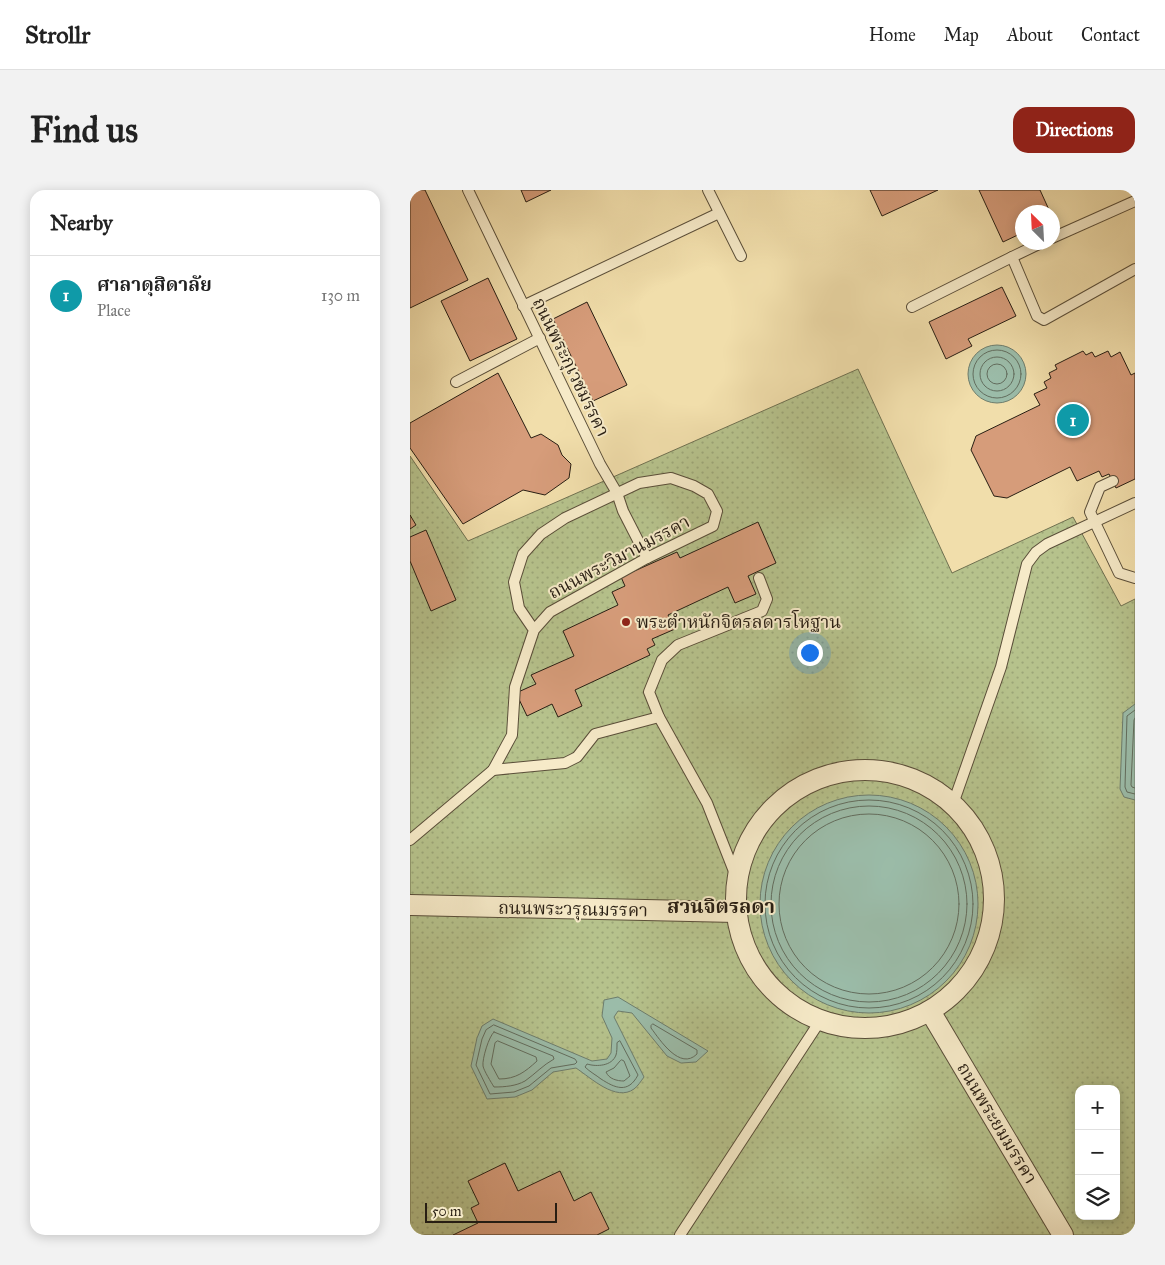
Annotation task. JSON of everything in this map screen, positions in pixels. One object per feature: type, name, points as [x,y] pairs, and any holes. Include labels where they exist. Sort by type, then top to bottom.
[{"type":"street","points":[[864,770],[887,772],[909,777],[930,786],[948,799],[964,815],[978,834],[987,854],[993,876],[995,898],[993,921],[987,943],[978,963],[965,982],[930,1011],[909,1021],[887,1026],[865,1028],[842,1027],[820,1021],[800,1011],[781,998],[765,982],[752,964],[743,943],[737,921],[735,899],[737,878],[743,856],[752,836],[765,817],[781,801],[799,788],[820,778],[842,772],[864,770]]},
{"type":"street","name":"ถนนพระวรุณมรรคา","points":[[410,905],[736,912]]},
{"type":"street","name":"ถนนพระยมมรรคา","points":[[930,1011],[1063,1235]]},
{"type":"lane","name":"ถนนพระกุเวชมรรคา","points":[[468,190],[647,558]]},
{"type":"lane","points":[[708,190],[741,256]]},
{"type":"lane","points":[[1060,234],[1135,201]]},
{"type":"lane","points":[[523,306],[719,213]]},
{"type":"lane","points":[[912,307],[1026,250]]},
{"type":"lane","points":[[1012,257],[1037,316],[1044,320],[1135,269]]},
{"type":"lane","points":[[456,382],[540,338]]},
{"type":"lane","name":"ถนนพระวิมานมรรคา","points":[[410,840],[493,770],[512,734],[515,688],[534,630],[550,612],[647,558],[713,526],[717,511],[708,494],[694,486],[671,478],[639,483],[617,493]]},
{"type":"lane","points":[[1113,481],[1100,487],[1090,512],[1119,573],[1135,578]]},
{"type":"lane","points":[[534,630],[519,608],[514,582],[523,554],[541,534],[565,518],[617,493]]},
{"type":"lane","points":[[953,804],[1001,667],[1027,564],[1036,552],[1047,544],[1135,503]]},
{"type":"lane","points":[[737,878],[707,803],[659,717],[649,692],[662,660],[678,645],[762,611],[767,599],[759,578]]},
{"type":"lane","points":[[493,770],[564,763],[577,757],[595,734],[659,717]]},
{"type":"lane","points":[[680,1235],[820,1021]]},
{"type":"green space","points":[[858,369],[952,573],[1073,517],[1121,606],[1135,599],[1135,1235],[410,1235],[410,456],[468,541]]},
{"type":"water","points":[[997,345],[1013,350],[1021,358],[1026,374],[1021,390],[1013,398],[997,403],[981,398],[973,390],[968,374],[973,358],[981,350]]},
{"type":"water","points":[[1135,704],[1135,800],[1124,797],[1120,789],[1123,713]]},
{"type":"water","points":[[880,795],[911,803],[930,813],[946,827],[960,843],[970,862],[978,893],[978,915],[970,946],[960,965],[946,981],[930,995],[911,1005],[880,1013],[858,1013],[827,1005],[808,995],[778,965],[768,946],[762,925],[760,893],[768,862],[778,843],[808,813],[827,803],[848,797]]},
{"type":"water","points":[[618,997],[708,1051],[696,1062],[681,1063],[667,1056],[632,1013],[618,1011],[614,1017],[644,1077],[634,1089],[619,1093],[612,1091],[576,1068],[553,1072],[532,1090],[515,1097],[487,1099],[471,1066],[477,1038],[482,1026],[493,1019],[592,1061],[607,1059],[611,1053],[612,1038],[602,1016],[604,1000]]},
{"type":"building","points":[[410,190],[425,190],[468,280],[410,308]]},
{"type":"building","points":[[521,190],[551,190],[526,202]]},
{"type":"building","points":[[870,190],[938,190],[882,216]]},
{"type":"building","points":[[979,190],[1040,190],[1047,205],[1015,205],[1015,236],[1003,242]]},
{"type":"building","points":[[488,278],[517,339],[470,361],[441,301]]},
{"type":"building","points":[[1002,287],[1016,316],[968,339],[972,346],[946,359],[929,322]]},
{"type":"building","points":[[587,302],[627,385],[593,401],[553,319]]},
{"type":"building","points":[[1083,351],[1086,355],[1092,352],[1095,357],[1108,351],[1111,357],[1120,352],[1131,375],[1135,373],[1135,479],[1116,488],[1109,474],[1102,477],[1099,471],[1077,481],[1070,467],[1007,498],[994,496],[971,450],[976,436],[1040,405],[1034,394],[1047,388],[1044,382],[1051,378],[1049,373],[1057,369],[1055,365]]},
{"type":"building","points":[[498,373],[531,438],[541,434],[558,445],[562,455],[571,464],[569,478],[545,495],[523,490],[463,524],[410,448],[410,423]]},
{"type":"building","points":[[410,515],[416,525],[410,529]]},
{"type":"building","name":"พระตำหนักจิตรลดารโหฐาน","points":[[758,522],[776,563],[748,576],[756,594],[735,603],[728,587],[668,615],[675,629],[652,639],[655,645],[647,649],[650,655],[575,690],[582,706],[558,717],[552,704],[527,716],[516,693],[536,684],[531,675],[574,656],[563,631],[618,605],[612,592],[625,586],[621,577],[677,552],[680,558]]},
{"type":"building","points":[[426,530],[456,600],[431,611],[410,561],[410,537]]},
{"type":"building","points":[[505,1163],[518,1191],[560,1171],[574,1201],[591,1192],[609,1229],[597,1235],[453,1235],[478,1223],[471,1208],[479,1204],[468,1181]]},
{"type":"place","name":"ศาลาดุสิดาลัย","points":[[1073,420]]},
{"type":"place","name":"พระตำหนักจิตรลดารโหฐาน","points":[[626,622]]},
{"type":"district","name":"สวนจิตรลดา","points":[[721,906]]}]
